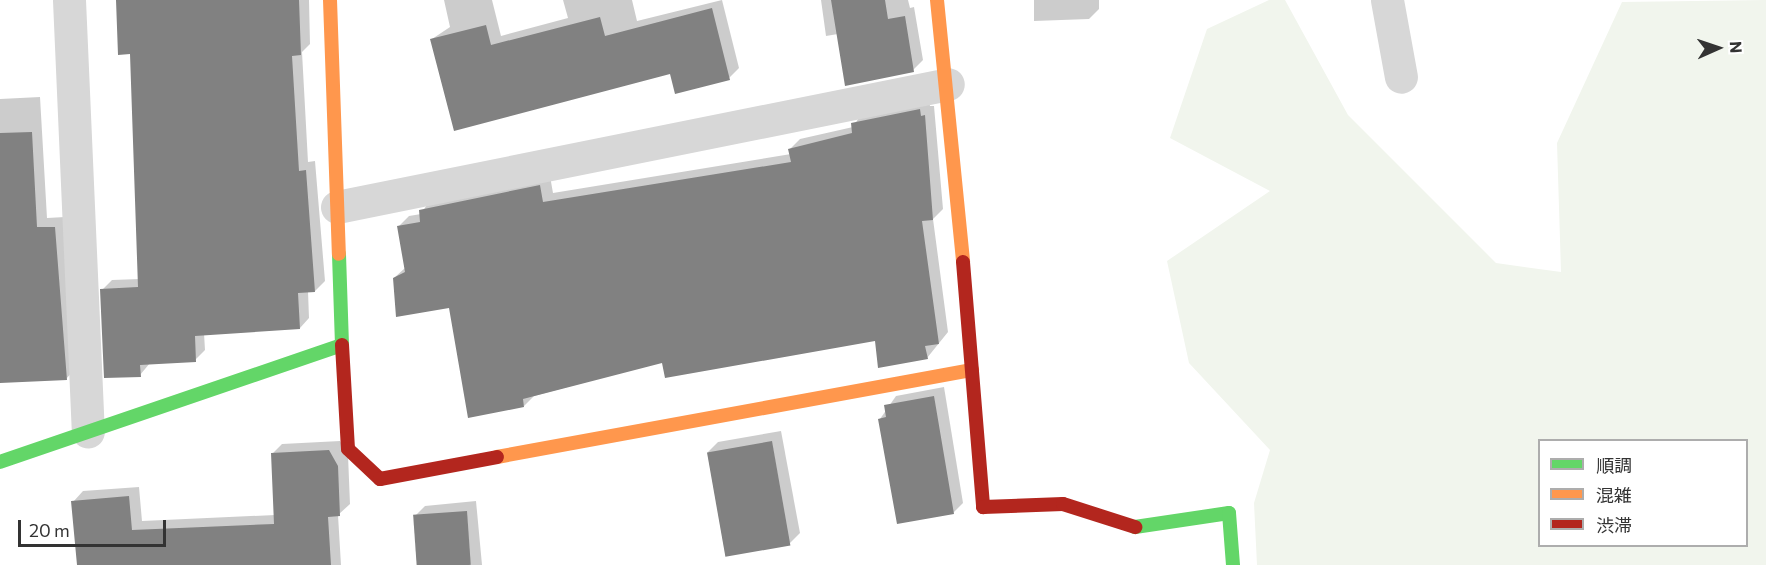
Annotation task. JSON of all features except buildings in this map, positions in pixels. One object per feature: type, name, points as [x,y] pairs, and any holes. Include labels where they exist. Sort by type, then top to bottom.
[{"type":"street","points":[[69,0],[88,432]]},
{"type":"street","points":[[330,0],[342,345],[348,449],[380,479],[972,370]]},
{"type":"street","points":[[937,0],[948,84],[983,507],[1063,504],[1131,528],[1229,513],[1233,565]]},
{"type":"street","points":[[1387,0],[1401,77]]},
{"type":"street","points":[[337,207],[948,84]]},
{"type":"street","points":[[0,462],[342,345]]},
{"type":"shaded area","points":[[1269,0],[1285,0],[1348,115],[1496,263],[1561,272],[1557,143],[1622,2],[1766,0],[1766,565],[1257,565],[1254,503],[1270,450],[1189,363],[1167,261],[1270,191],[1170,138],[1207,29]]},
{"type":"traffic: fast","points":[[0,462],[342,345],[339,254]]},
{"type":"traffic: fast","points":[[1135,527],[1229,513],[1233,565]]},
{"type":"traffic: slow","points":[[330,0],[339,254]]},
{"type":"traffic: slow","points":[[937,0],[963,262]]},
{"type":"traffic: slow","points":[[497,457],[972,370]]},
{"type":"traffic: jam","points":[[963,262],[983,507],[1063,504],[1135,527]]},
{"type":"traffic: jam","points":[[342,345],[348,449],[380,479],[497,457]]}]
